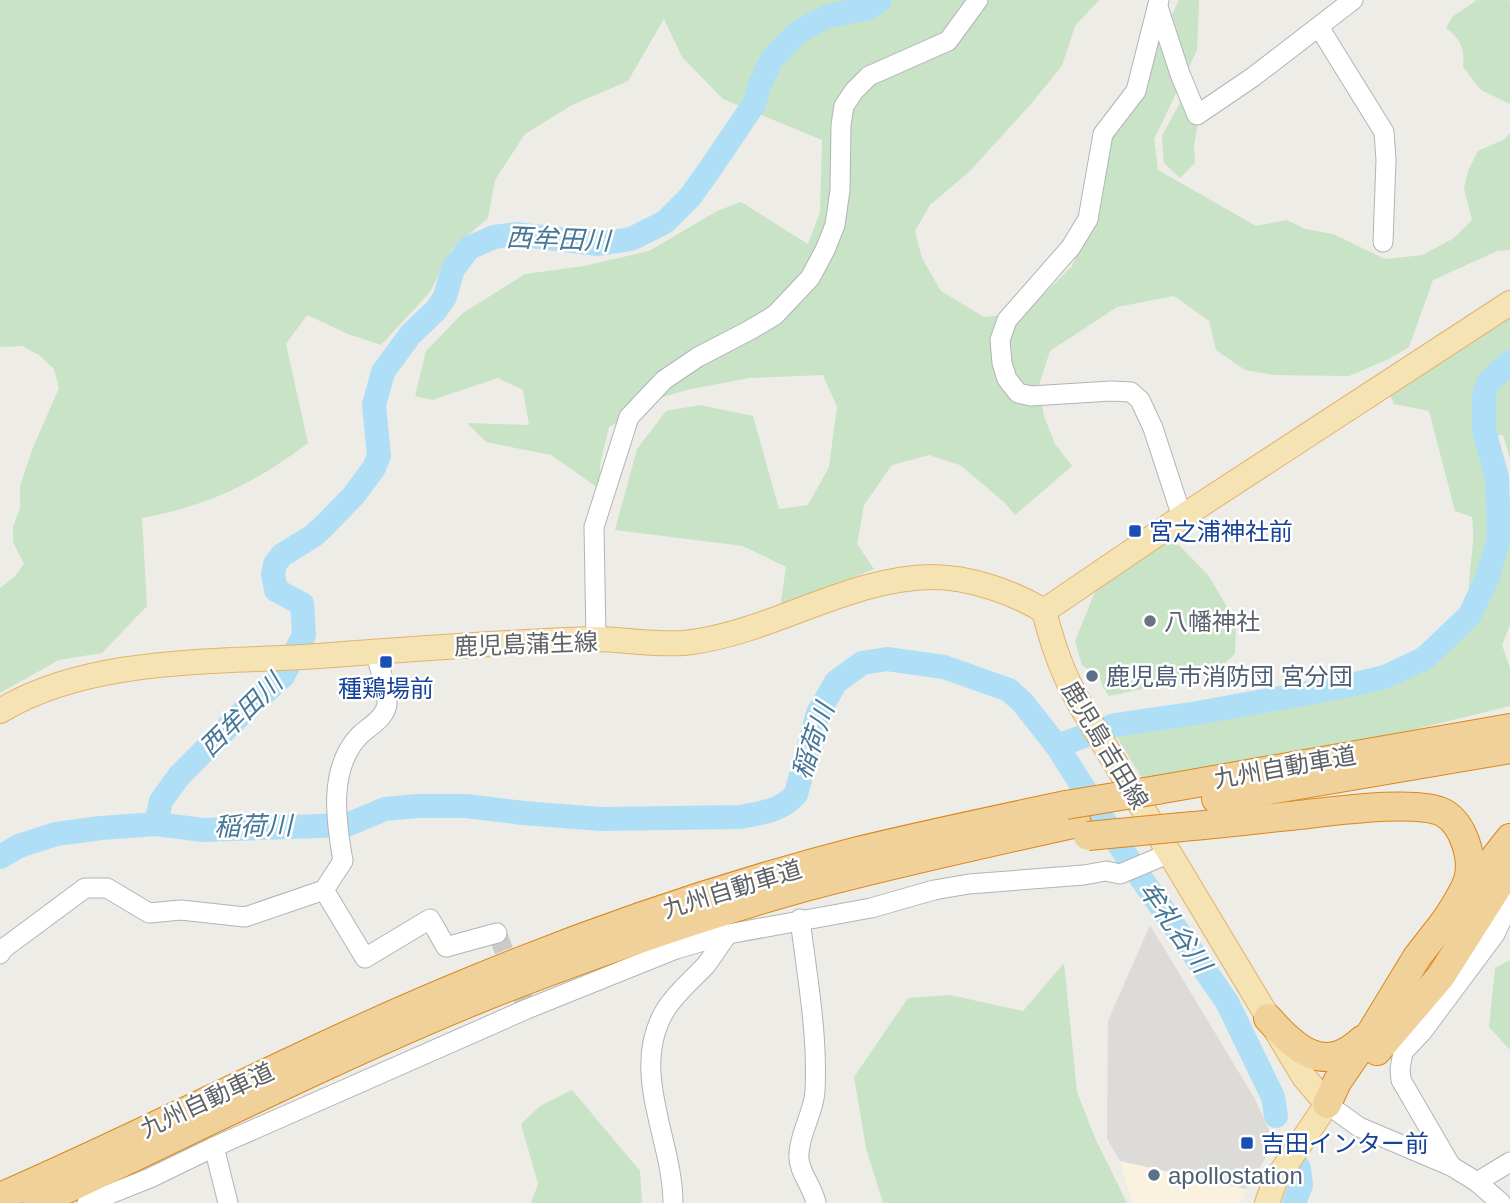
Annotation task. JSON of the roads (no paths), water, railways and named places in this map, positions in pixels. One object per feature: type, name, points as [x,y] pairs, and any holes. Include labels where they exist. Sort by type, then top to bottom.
[{"type":"highway","points":[[1332,758],[1510,713]]},
{"type":"highway","name":"九州自動車道","points":[[1168,808],[1332,758],[1510,728]]},
{"type":"highway","name":"九州自動車道","points":[[0,1197],[316,1049],[479,978],[605,930],[748,882],[853,853],[1168,808],[1510,749]]},
{"type":"highway","points":[[1077,821],[1168,808],[1415,807],[1444,813],[1460,830],[1467,844],[1469,862],[1468,880],[1444,923]]},
{"type":"highway","name":"九州自動車道","points":[[37,1203],[312,1073],[487,996],[612,949],[752,903],[849,876],[931,867],[1077,821]]},
{"type":"highway","points":[[1327,1104],[1337,1082],[1417,957],[1510,838]]},
{"type":"highway","points":[[1327,1104],[1347,1088],[1441,976],[1508,879]]},
{"type":"highway","points":[[1268,1018],[1284,1037],[1310,1054],[1322,1057],[1349,1052],[1372,1031]]},
{"type":"main road","points":[[1044,611],[1182,517],[1510,303]]},
{"type":"main road","name":"鹿児島蒲生線","points":[[0,710],[38,690],[86,676],[208,662],[596,639],[685,643],[760,625],[869,587],[905,578],[936,577],[970,582],[1029,602],[1044,611]]},
{"type":"main road","name":"鹿児島吉田線","points":[[1044,611],[1054,652],[1065,679],[1304,1077],[1327,1104]]},
{"type":"main road","points":[[1267,1203],[1275,1181],[1327,1104]]},
{"type":"street","points":[[596,639],[594,527],[629,417],[664,380],[698,356],[775,315],[810,278],[835,225],[841,190],[841,125],[844,106],[869,76],[948,41],[978,0]]},
{"type":"street","points":[[1159,3],[1180,74],[1197,115],[1253,77],[1353,0]]},
{"type":"street","points":[[1159,3],[1136,91],[1103,134],[1084,225],[1071,247],[1007,320],[1000,340],[1007,379],[1018,393],[1031,396],[1131,392],[1140,400],[1153,428],[1182,517]]},
{"type":"street","points":[[1319,27],[1384,132],[1383,242]]},
{"type":"street","points":[[0,954],[4,948],[85,888],[107,888],[149,913],[181,910],[245,918],[324,890],[343,861],[339,840],[337,777],[349,750],[359,736],[385,711],[387,702],[375,652]]},
{"type":"street","points":[[87,1203],[150,1178],[214,1147],[527,1009],[676,948],[728,934],[871,908],[934,890],[969,884],[1106,871],[1120,874],[1170,853]]},
{"type":"street","points":[[1451,1166],[1401,1080],[1403,1052],[1422,1032],[1495,934],[1508,879]]},
{"type":"street","points":[[324,890],[365,958],[430,919],[446,947],[496,933]]},
{"type":"street","points":[[800,919],[810,999],[815,1094],[799,1153],[800,1167],[815,1195],[816,1203]]},
{"type":"street","points":[[673,1203],[671,1174],[652,1090],[651,1053],[657,1028],[666,1009],[708,963],[728,934]]},
{"type":"street","points":[[1327,1104],[1359,1127],[1451,1166],[1477,1182],[1501,1203]]},
{"type":"street","points":[[214,1147],[228,1203]]},
{"type":"street","points":[[1477,1182],[1510,1162]]},
{"type":"waterway","name":"西牟田川","points":[[156,824],[161,801],[179,776],[283,676],[304,635],[302,604],[276,590],[273,574],[275,564],[282,555],[324,526],[354,495],[374,468],[379,456],[374,405],[383,372],[410,335],[436,310],[445,297],[453,269],[469,248],[494,237],[516,234],[598,244],[631,239],[665,222],[690,197],[710,169],[754,104],[772,59],[798,32],[828,16],[869,8],[880,0]]},
{"type":"waterway","name":"稲荷川","points":[[1057,746],[1115,725],[1197,713],[1385,677],[1425,658],[1470,615],[1488,576],[1499,538],[1497,477],[1484,431],[1484,396],[1488,383],[1510,362]]},
{"type":"waterway","name":"稲荷川","points":[[0,857],[19,846],[56,834],[101,828],[156,824],[203,830],[347,825],[385,809],[417,806],[466,806],[601,819],[740,817],[756,814],[777,808],[796,794],[818,713],[836,682],[862,663],[887,659],[944,667],[1009,690],[1023,703],[1057,746],[1134,868],[1227,1002],[1273,1097],[1276,1116]]},
{"type":"waterway","name":"牟礼谷川","points":[[1294,1203],[1301,1185],[1299,1168]]},
{"type":"tunnel","points":[[497,933],[527,1009]]},
{"type":"place","name":"宮之浦神社前","points":[[1135,531]]},
{"type":"place","name":"八幡神社","points":[[1150,621]]},
{"type":"place","name":"種鶏場前","points":[[386,662]]},
{"type":"place","name":"鹿児島市消防団 宮分団","points":[[1092,676]]},
{"type":"place","name":"吉田インター前","points":[[1247,1143]]},
{"type":"place","name":"apollostation","points":[[1154,1175]]}]
